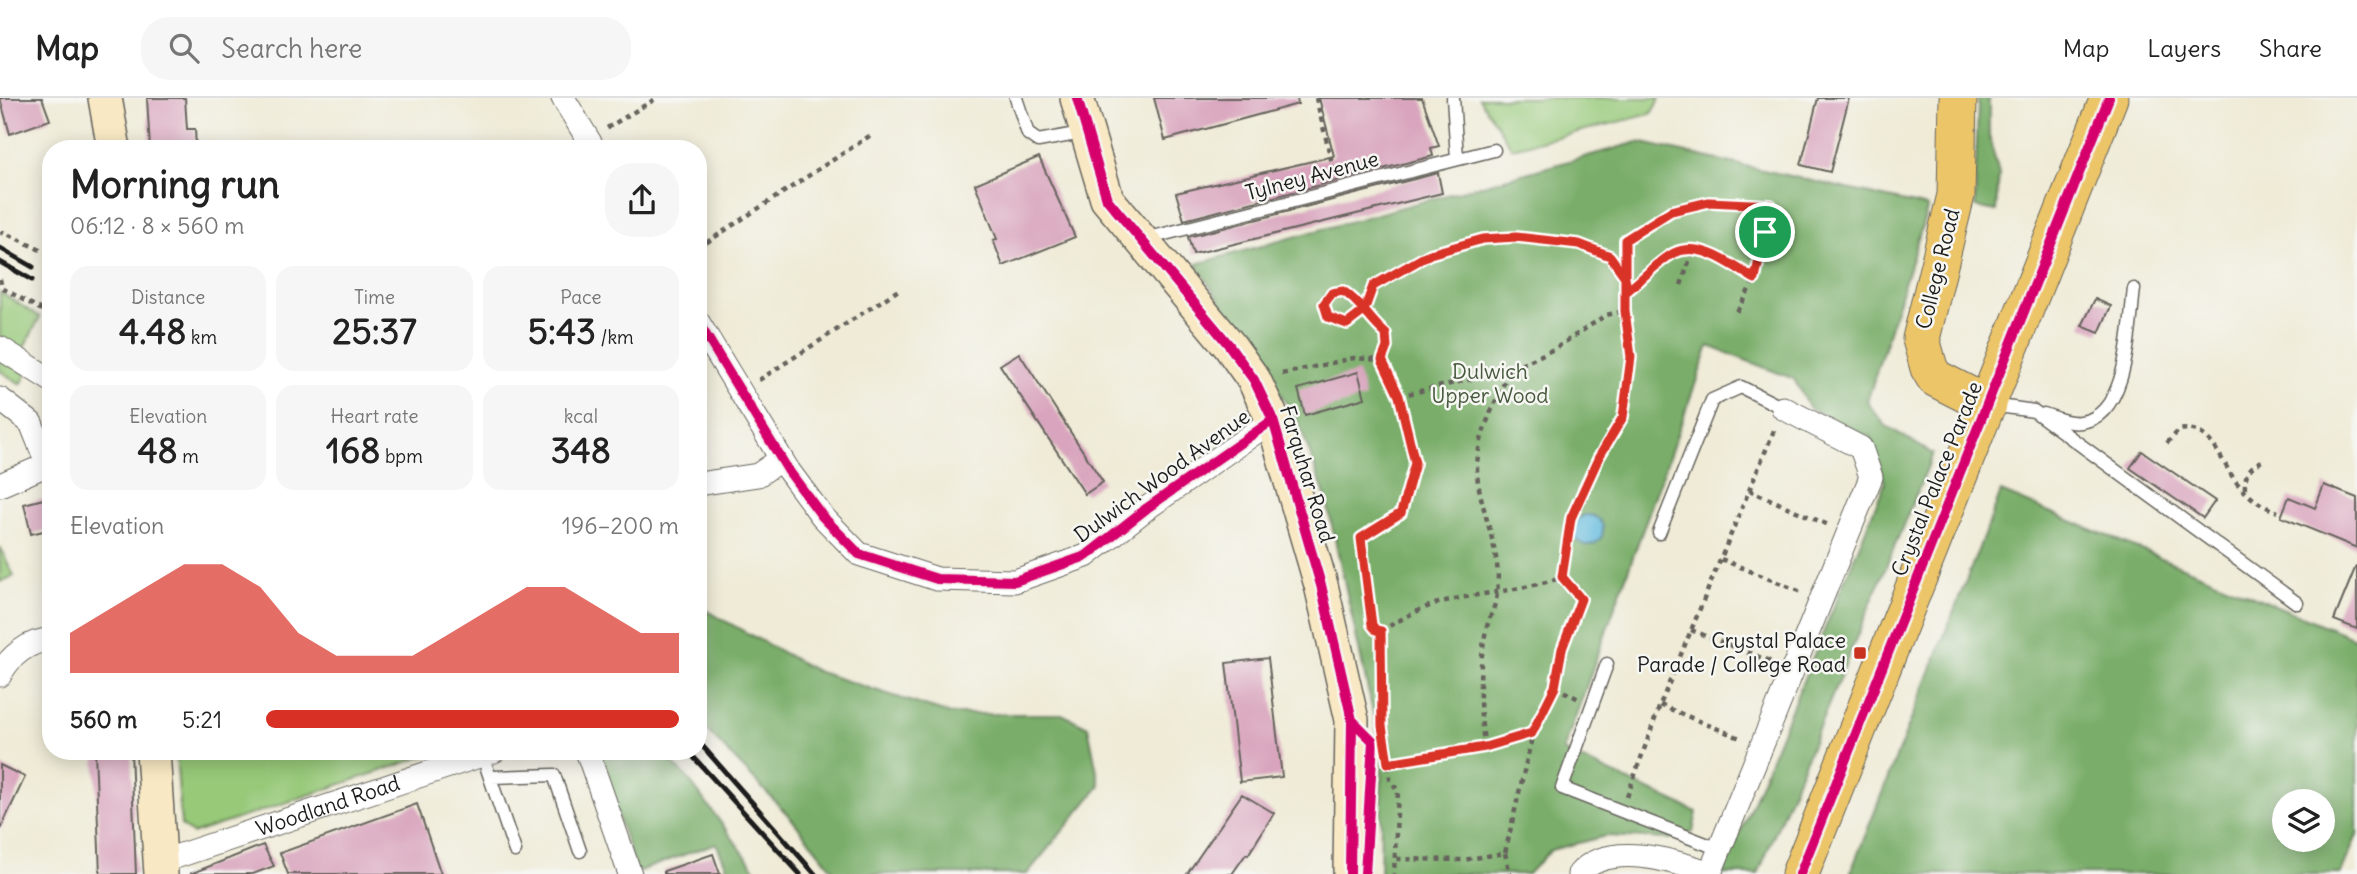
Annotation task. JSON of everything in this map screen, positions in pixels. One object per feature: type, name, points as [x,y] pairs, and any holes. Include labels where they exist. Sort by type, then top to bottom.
[{"type":"main road","name":"College Road","points":[[1958,98],[1956,195],[1921,342],[1929,368],[1936,377],[1988,405]]},
{"type":"main road","name":"Crystal Palace Parade","points":[[1800,874],[2109,98]]},
{"type":"street","points":[[105,98],[112,140]]},
{"type":"street","points":[[563,98],[589,140]]},
{"type":"street","name":"Farquhar Road","points":[[1077,98],[1107,199],[1229,345],[1254,380],[1273,420],[1321,584],[1352,720],[1346,872]]},
{"type":"street","name":"Dulwich Wood Avenue","points":[[707,336],[781,459],[822,516],[859,554],[937,579],[1015,581],[1086,556],[1147,508],[1273,420]]},
{"type":"street","points":[[0,348],[42,374]]},
{"type":"street","points":[[0,399],[31,423],[42,447]]},
{"type":"street","points":[[1579,874],[1604,860],[1630,854],[1677,862],[1710,873],[1871,477],[1861,448],[1783,408]]},
{"type":"street","points":[[707,483],[758,475],[781,459]]},
{"type":"street","points":[[0,485],[42,466]]},
{"type":"street","points":[[0,675],[7,660],[32,645],[42,642]]},
{"type":"street","points":[[154,760],[160,868]]},
{"type":"street","name":"Woodland Road","points":[[160,868],[464,760]]},
{"type":"street","points":[[590,760],[630,874]]},
{"type":"lane","points":[[1016,98],[1028,134],[1038,141],[1087,132]]},
{"type":"lane","points":[[1453,98],[1457,158]]},
{"type":"lane","name":"Tylney Avenue","points":[[1141,241],[1494,150]]},
{"type":"lane","points":[[1988,405],[2034,411],[2066,421],[2081,422],[2094,418],[2111,404],[2119,388],[2134,289]]},
{"type":"lane","points":[[1659,533],[1712,400],[1741,387],[1783,408]]},
{"type":"lane","points":[[2034,411],[2297,603]]},
{"type":"lane","points":[[1607,664],[1562,788],[1719,849]]},
{"type":"lane","points":[[488,760],[515,851]]},
{"type":"lane","points":[[491,778],[554,775],[580,851]]},
{"type":"path","points":[[597,140],[657,98]]},
{"type":"path","points":[[1316,98],[1338,189]]},
{"type":"path","points":[[707,242],[871,135]]},
{"type":"path","points":[[1510,874],[1505,853],[1532,733],[1555,687],[1562,649],[1581,599],[1562,577],[1571,518],[1599,457],[1623,417],[1631,357],[1625,311],[1625,240],[1671,211],[1709,202],[1771,205],[1755,279],[1735,315]]},
{"type":"path","points":[[0,234],[4,232],[42,251]]},
{"type":"path","points":[[1562,577],[1497,594],[1449,600],[1411,613],[1381,631],[1376,630],[1372,625],[1361,538],[1401,513],[1415,463],[1399,396],[1382,360],[1387,347],[1386,334],[1370,321],[1364,311],[1356,299],[1343,291],[1332,293],[1324,304],[1328,317],[1347,324],[1364,311],[1373,286],[1430,254],[1483,239],[1516,237],[1579,244],[1610,256],[1625,277]]},
{"type":"path","points":[[1681,285],[1693,249]]},
{"type":"path","points":[[1627,291],[1675,253],[1693,249],[1720,257],[1755,279]]},
{"type":"path","points":[[0,279],[2,288],[42,310]]},
{"type":"path","points":[[741,392],[900,289]]},
{"type":"path","points":[[1399,396],[1510,370],[1556,348],[1606,315],[1625,311]]},
{"type":"path","points":[[1254,380],[1354,358],[1382,360]]},
{"type":"path","points":[[1485,747],[1480,717],[1479,677],[1486,629],[1497,594],[1497,559],[1478,481],[1481,439],[1510,370]]},
{"type":"path","points":[[1621,813],[1660,705],[1783,408]]},
{"type":"path","points":[[2167,443],[2179,430],[2196,430],[2206,436],[2246,493],[2264,507],[2278,512]]},
{"type":"path","points":[[2246,493],[2245,478],[2256,463],[2263,460]]},
{"type":"path","points":[[1749,490],[1848,534]]},
{"type":"path","points":[[1721,559],[1821,601]]},
{"type":"path","points":[[1691,630],[1793,670]]},
{"type":"path","points":[[1381,631],[1382,726],[1390,779],[1398,791],[1394,874]]},
{"type":"path","points":[[1555,687],[1592,705]]},
{"type":"path","points":[[1660,705],[1762,746]]},
{"type":"path","points":[[1388,763],[1485,747],[1532,733]]},
{"type":"path","points":[[1396,859],[1462,860],[1505,853]]},
{"type":"green space","points":[[1479,98],[1660,98],[1651,114],[1512,148]]},
{"type":"green space","points":[[1978,98],[1989,98],[1989,136],[1999,174],[1996,211],[1975,207]]},
{"type":"green space","name":"Dulwich Upper Wood","points":[[1638,142],[1928,207],[1867,402],[1885,425],[1933,454],[1758,874],[1723,874],[1885,483],[1870,437],[1809,408],[1794,379],[1709,346],[1563,751],[1697,812],[1693,832],[1669,839],[1606,836],[1551,850],[1528,874],[1380,874],[1382,754],[1326,498],[1298,421],[1196,264]]},
{"type":"green space","points":[[0,292],[40,317],[18,359],[0,348]]},
{"type":"green space","points":[[0,358],[27,374],[21,384],[0,371]]},
{"type":"green space","points":[[2001,492],[2357,639],[2357,835],[2341,874],[1850,874]]},
{"type":"green space","points":[[0,547],[14,576],[0,582]]},
{"type":"green space","points":[[707,611],[816,671],[950,714],[1062,714],[1088,727],[1100,786],[1027,874],[836,874],[791,818],[707,730]]},
{"type":"green space","points":[[177,760],[413,760],[192,834],[181,825]]},
{"type":"green space","points":[[598,760],[669,760],[686,776],[759,874],[730,874],[716,843],[637,872]]},
{"type":"water","points":[[1588,515],[1598,520],[1603,530],[1598,540],[1588,545],[1578,540],[1573,530],[1578,520]]},
{"type":"building","points":[[0,98],[42,98],[50,120],[10,134]]},
{"type":"building","points":[[147,98],[185,98],[187,129],[195,129],[196,140],[149,140]]},
{"type":"building","points":[[1154,98],[1297,98],[1298,104],[1165,140]]},
{"type":"building","points":[[1319,98],[1422,98],[1439,146],[1431,148],[1433,156],[1184,220],[1176,193],[1334,156]]},
{"type":"building","points":[[1818,98],[1849,98],[1830,172],[1801,165]]},
{"type":"building","points":[[1039,157],[1075,237],[1003,266],[993,240],[997,239],[975,184]]},
{"type":"building","points":[[1438,173],[1442,193],[1193,254],[1188,237]]},
{"type":"building","points":[[2095,299],[2111,306],[2099,333],[2082,326]]},
{"type":"building","points":[[1019,353],[1103,482],[1085,494],[1000,365]]},
{"type":"building","points":[[1358,372],[1365,398],[1305,415],[1298,389]]},
{"type":"building","points":[[2142,451],[2215,501],[2203,518],[2130,468]]},
{"type":"building","points":[[2324,485],[2357,498],[2357,548],[2281,517],[2289,497],[2315,508]]},
{"type":"building","points":[[42,499],[42,531],[31,534],[24,504]]},
{"type":"building","points":[[2357,566],[2357,629],[2334,620]]},
{"type":"building","points":[[1268,658],[1282,777],[1240,782],[1226,663]]},
{"type":"building","points":[[95,760],[131,760],[136,874],[100,874]]},
{"type":"building","points":[[0,765],[25,777],[0,830]]},
{"type":"building","points":[[1242,794],[1274,813],[1248,855],[1246,854],[1232,874],[1187,874]]},
{"type":"building","points":[[417,804],[441,874],[288,874],[280,853]]},
{"type":"building","points":[[263,845],[274,866],[253,874],[190,874]]},
{"type":"building","points":[[713,854],[720,874],[664,874],[664,871]]},
{"type":"railway","points":[[0,248],[33,267]]},
{"type":"railway","points":[[0,262],[32,280]]},
{"type":"railway","points":[[707,751],[815,874]]},
{"type":"railway","points":[[696,760],[800,874]]},
{"type":"cycle path","points":[[1077,98],[1107,199],[1229,345],[1254,380],[1273,420],[1321,585],[1352,720],[1350,874]]},
{"type":"cycle path","points":[[1800,874],[2109,98]]},
{"type":"cycle path","points":[[707,337],[788,470],[822,516],[859,554],[937,579],[1015,581],[1086,556],[1147,508],[1273,420]]},
{"type":"cycle path","points":[[1352,720],[1373,741],[1365,874]]},
{"type":"place","name":"Crystal Palace Parade / College Road","points":[[1860,653]]},
{"type":"route","points":[[1765,232],[1755,279],[1720,257],[1693,249],[1675,253],[1627,291],[1625,277],[1610,256],[1579,244],[1516,237],[1483,239],[1430,254],[1373,286],[1364,311],[1347,324],[1328,317],[1324,304],[1332,293],[1343,291],[1356,299],[1364,311],[1370,321],[1386,334],[1387,347],[1382,360],[1399,396],[1415,463],[1401,513],[1361,538],[1372,625],[1381,631],[1382,726],[1388,763],[1485,747],[1532,733],[1555,687],[1562,649],[1581,599],[1562,577],[1571,518],[1599,457],[1623,417],[1631,357],[1625,311],[1627,291],[1625,240],[1671,211],[1709,202],[1771,205],[1765,232]]}]
